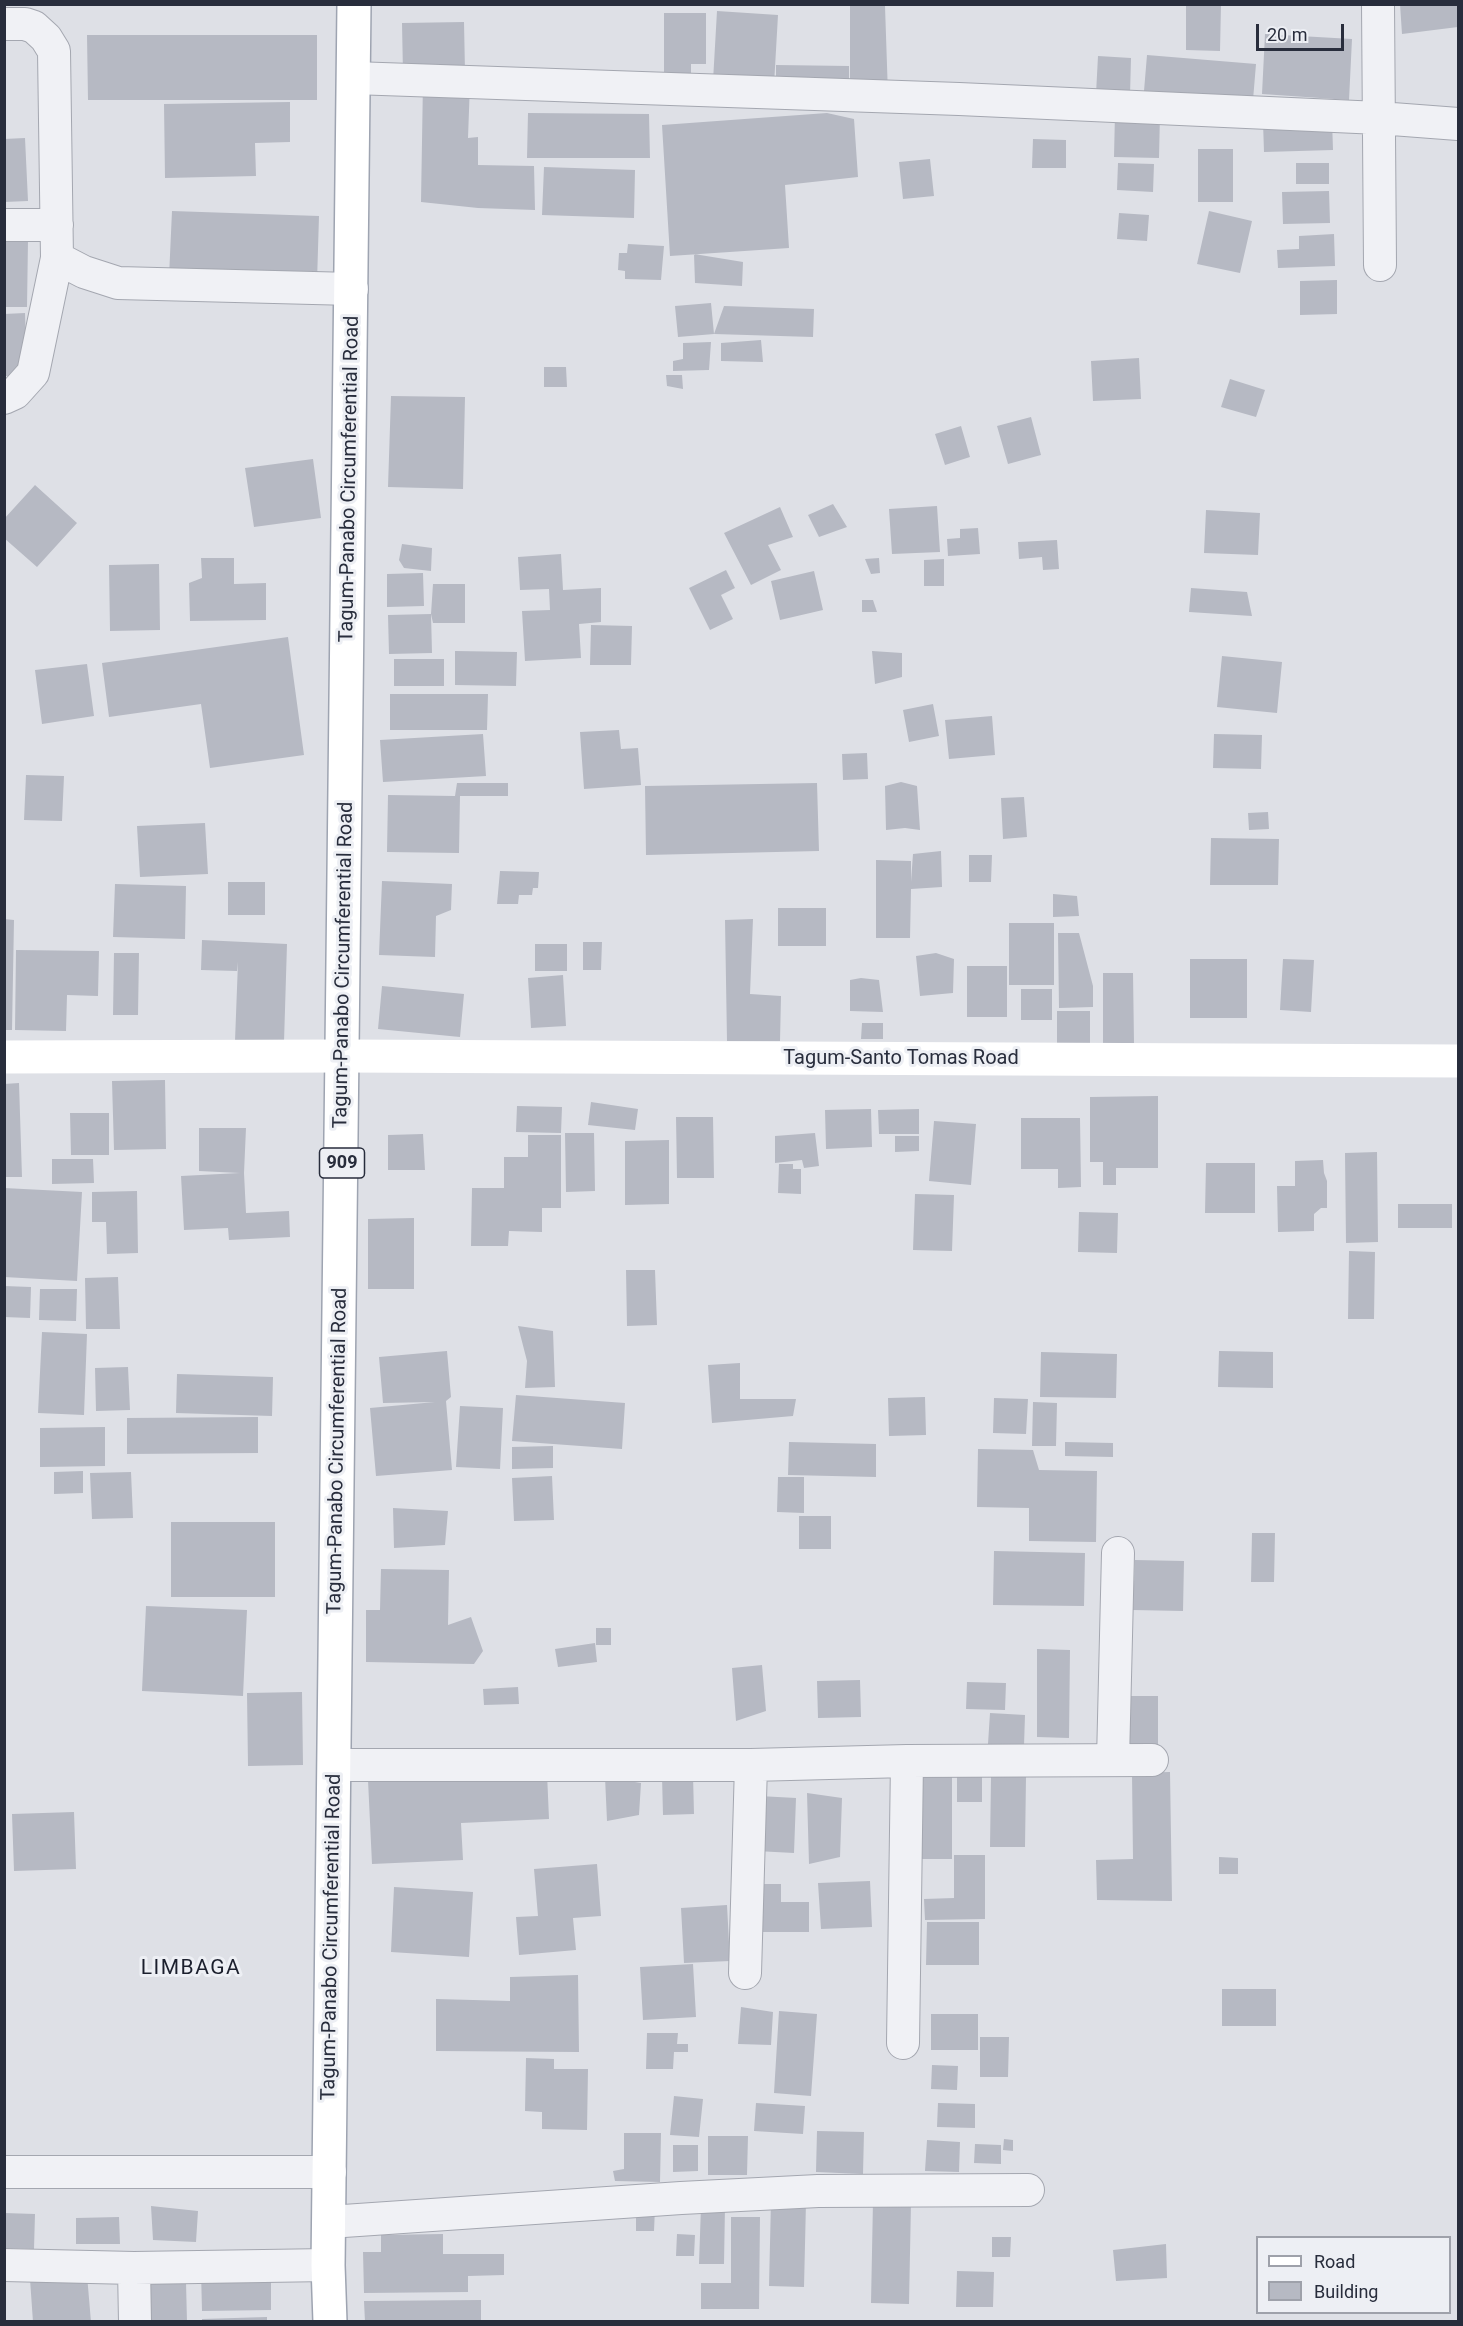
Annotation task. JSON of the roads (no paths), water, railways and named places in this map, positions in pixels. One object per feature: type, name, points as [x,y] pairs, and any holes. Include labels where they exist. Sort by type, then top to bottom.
[{"type":"main road","name":"Tagum-Panabo Circumferential Road","points":[[330,2322],[328,2265],[354,4]]},
{"type":"main road","name":"Tagum-Santo Tomas Road","points":[[4,1057],[343,1056],[1458,1061]]},
{"type":"street","points":[[1378,4],[1380,265]]},
{"type":"street","points":[[4,24],[25,24],[34,27],[46,38],[54,51],[57,225],[57,258],[33,373],[15,393],[4,398]]},
{"type":"street","points":[[353,78],[959,99],[1379,118],[1458,124]]},
{"type":"street","points":[[4,225],[57,225]]},
{"type":"street","points":[[57,258],[84,272],[118,283],[352,289]]},
{"type":"street","points":[[1113,1760],[1118,1553]]},
{"type":"street","points":[[334,1765],[751,1765],[908,1761],[1152,1760]]},
{"type":"street","points":[[903,2043],[908,1761]]},
{"type":"street","points":[[745,1973],[751,1765]]},
{"type":"street","points":[[4,2172],[330,2172]]},
{"type":"street","points":[[329,2222],[795,2192],[1028,2190]]},
{"type":"street","points":[[4,2265],[134,2268],[328,2265]]},
{"type":"street","points":[[134,2268],[135,2322]]},
{"type":"district","name":"LIMBAGA","points":[[191,1969]]}]
